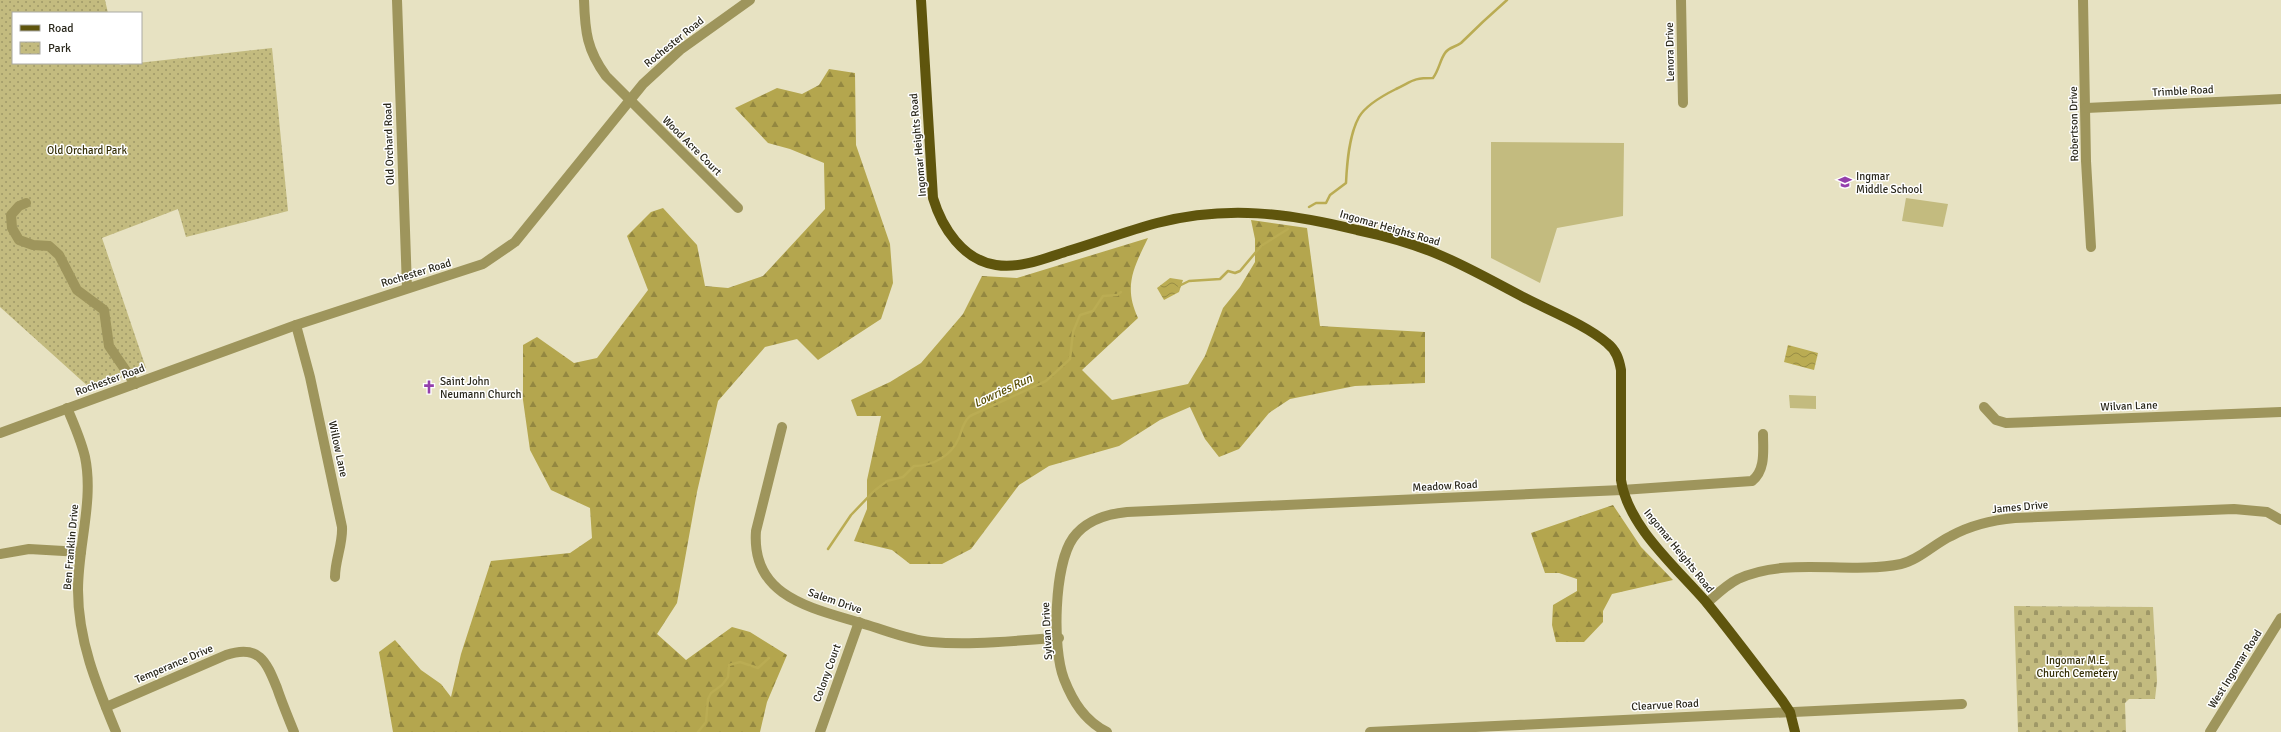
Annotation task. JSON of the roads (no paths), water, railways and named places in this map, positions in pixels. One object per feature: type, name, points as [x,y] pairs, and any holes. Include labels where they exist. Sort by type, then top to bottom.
[{"type":"main road","name":"Ingomar Heights Road","points":[[921,0],[927,119],[934,198],[943,225],[956,241],[968,252],[988,264],[1008,266],[1019,265],[1158,223],[1189,216],[1231,212],[1292,215],[1362,231],[1424,248],[1444,256],[1583,328],[1611,347],[1619,359],[1621,370],[1622,490],[1639,524],[1707,604],[1790,712],[1795,732]]},
{"type":"street","name":"Old Orchard Road","points":[[396,0],[407,288]]},
{"type":"street","name":"Wood Acre Court","points":[[584,0],[585,31],[592,56],[613,86],[630,100],[738,208]]},
{"type":"street","name":"Rochester Road","points":[[1,431],[296,325],[483,264],[512,245],[643,84],[668,60],[750,0]]},
{"type":"street","name":"Lenora Drive","points":[[1681,0],[1683,102]]},
{"type":"street","name":"Robertson Drive","points":[[2083,0],[2091,247]]},
{"type":"street","name":"Trimble Road","points":[[2086,108],[2281,99]]},
{"type":"street","points":[[26,203],[19,206],[11,215],[12,228],[19,240],[33,245],[49,246],[59,255],[77,290],[104,310],[109,346],[135,384]]},
{"type":"street","name":"Willow Lane","points":[[296,325],[310,377],[342,527],[342,537],[335,565],[335,578]]},
{"type":"street","name":"Wilvan Lane","points":[[1984,407],[1996,420],[2006,423],[2281,412]]},
{"type":"street","name":"Ben Franklin Drive","points":[[67,408],[81,444],[87,474],[86,510],[78,590],[83,636],[91,670],[116,732]]},
{"type":"street","name":"Salem Drive","points":[[782,427],[756,531],[757,558],[762,571],[783,594],[809,606],[920,641],[932,642],[1059,638]]},
{"type":"street","name":"Meadow Road","points":[[1091,523],[1114,513],[1127,512],[1622,490],[1752,481],[1760,474],[1763,434]]},
{"type":"street","name":"James Drive","points":[[1707,604],[1736,580],[1769,571],[1878,567],[1902,564],[1951,536],[1993,520],[2234,509],[2267,512],[2281,520]]},
{"type":"street","name":"Sylvan Drive","points":[[1091,523],[1074,537],[1064,558],[1058,595],[1059,638],[1063,677],[1074,699],[1085,717],[1107,732]]},
{"type":"street","points":[[0,554],[29,549],[81,552]]},
{"type":"street","name":"West Ingomar Road","points":[[2210,732],[2281,618]]},
{"type":"street","name":"Colony Court","points":[[820,732],[825,714],[859,622]]},
{"type":"street","name":"Temperance Drive","points":[[106,707],[238,651],[254,654],[266,662],[294,732]]},
{"type":"street","name":"Clearvue Road","points":[[1370,732],[1962,704]]},
{"type":"water","points":[[1170,278],[1183,280],[1179,292],[1164,300],[1157,288]]},
{"type":"water","points":[[1788,345],[1818,353],[1814,370],[1784,362]]},
{"type":"waterway","points":[[1309,207],[1316,203],[1326,203],[1330,195],[1346,183],[1348,158],[1353,132],[1359,117],[1366,108],[1391,91],[1410,82],[1417,79],[1433,78],[1443,56],[1447,51],[1461,43],[1507,0]]},
{"type":"waterway","name":"Lowries Run","points":[[1179,286],[1189,281],[1220,279],[1228,271],[1235,273],[1240,271],[1261,246],[1288,229]]},
{"type":"waterway","name":"Lowries Run","points":[[828,549],[851,515],[874,491],[887,481],[903,477],[914,466],[921,466],[934,462],[946,455],[956,444],[964,423],[970,416],[1046,381],[1070,359],[1073,332],[1080,315],[1093,311],[1103,296],[1117,295],[1121,292]]},
{"type":"waterway","name":"Lowries Run","points":[[698,732],[706,722],[708,699],[711,693],[722,685],[728,677],[729,665],[740,662],[758,668],[769,658]]},
{"type":"place","name":"Ingmar Middle School","points":[[1845,182]]},
{"type":"place","name":"Saint John Neumann Church","points":[[429,387]]},
{"type":"park label","name":"Old Orchard Park","points":[[87,150]]},
{"type":"park label","name":"Ingomar M.E. Church Cemetery","points":[[2077,666]]}]
